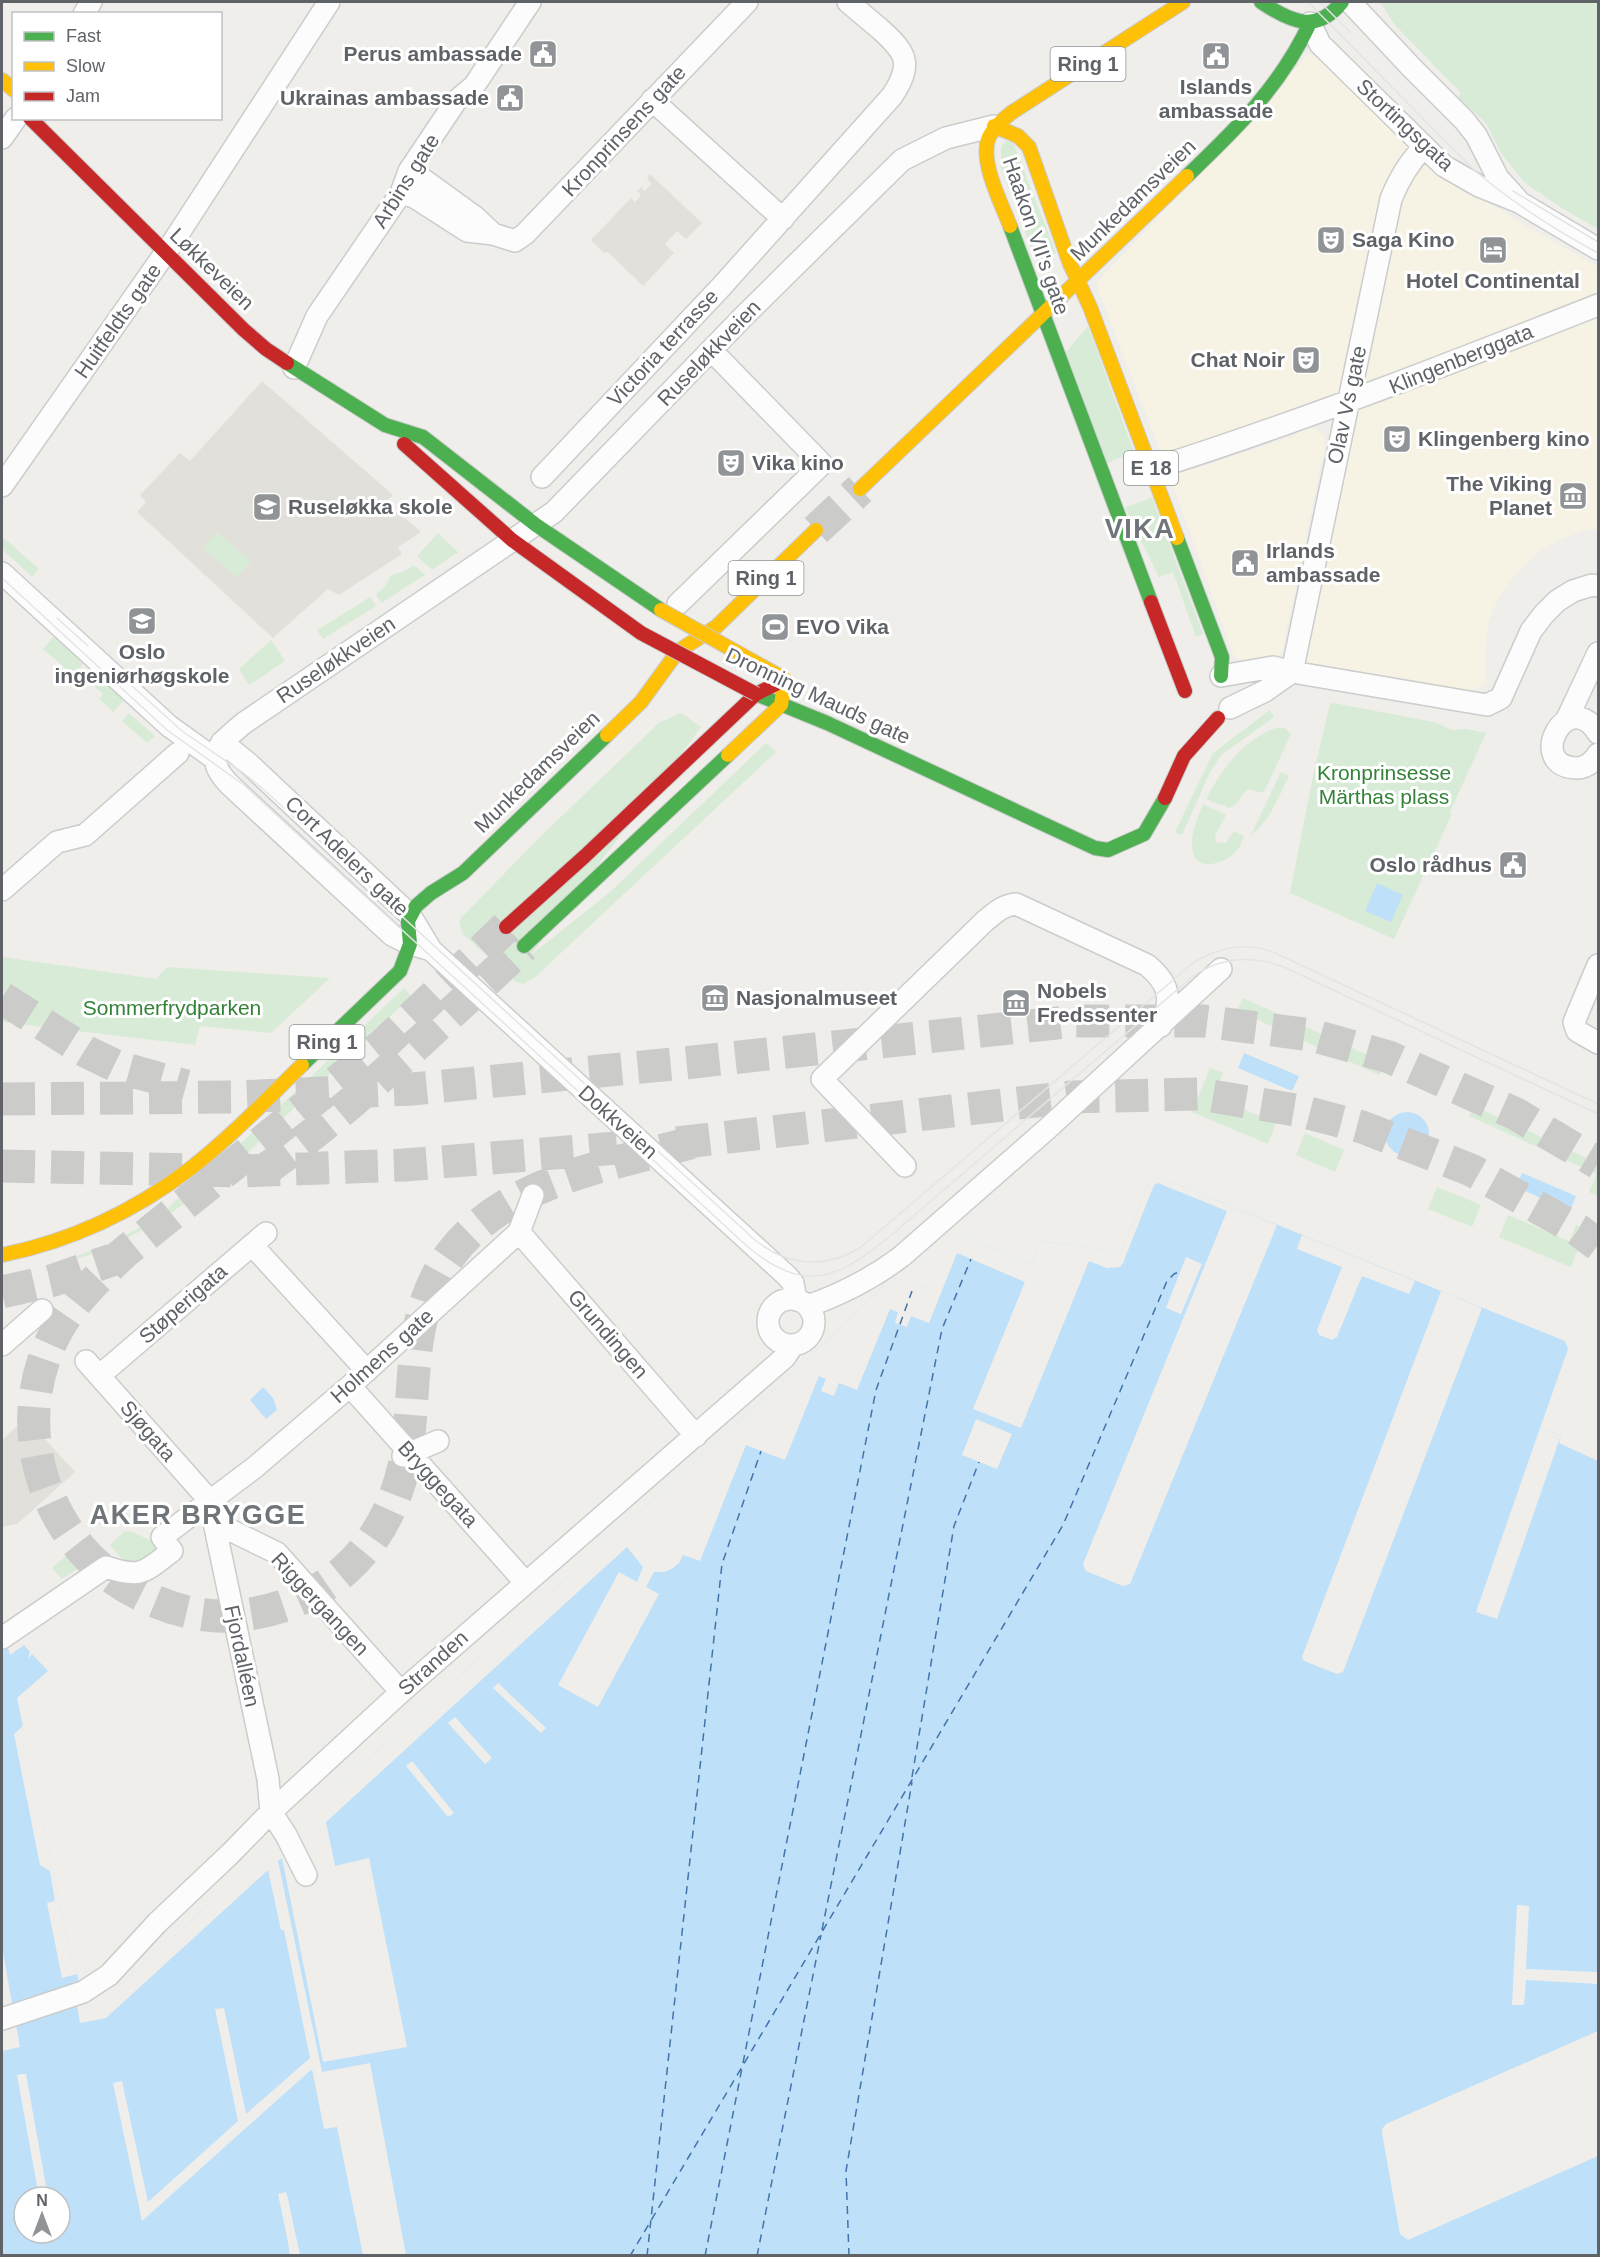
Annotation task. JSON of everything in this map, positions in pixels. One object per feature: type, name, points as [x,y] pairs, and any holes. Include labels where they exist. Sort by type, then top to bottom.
[{"type":"main road","name":"Ruseløkkveien","points":[[994,126],[1183,2]]},
{"type":"main road","points":[[1261,2],[1278,13],[1310,23],[1325,19],[1342,2]]},
{"type":"main road","name":"Munkedamsveien","points":[[860,489],[1244,123],[1262,102],[1295,54],[1310,23]]},
{"type":"main road","points":[[2,80],[9,102]]},
{"type":"main road","name":"Løkkeveien","points":[[32,120],[244,330],[266,349],[385,425],[423,437],[536,525]]},
{"type":"main road","name":"Haakon VII's gate","points":[[1185,691],[1041,316],[987,164],[987,140],[994,126],[1013,132],[1023,138],[1029,147],[1070,264],[1152,469],[1222,657],[1219,690]]},
{"type":"main road","name":"Løkkeveien","points":[[385,425],[412,454],[512,540]]},
{"type":"main road","name":"Dronning Mauds gate","points":[[536,525],[673,604],[799,689]]},
{"type":"main road","name":"Munkedamsveien","points":[[411,915],[441,884],[463,873],[641,702],[683,648],[716,627],[816,530]]},
{"type":"main road","name":"Dronning Mauds gate","points":[[512,540],[641,633],[756,694],[827,723],[1095,848],[1108,850],[1139,837],[1149,828],[1219,690]]},
{"type":"main road","name":"Munkedamsveien","points":[[689,672],[699,662],[716,627]]},
{"type":"main road","points":[[506,927],[585,856],[756,694],[785,679]]},
{"type":"main road","points":[[524,946],[781,705],[785,679]]},
{"type":"main road","points":[[1185,691],[1190,682],[1219,690],[1209,720],[1201,718]]},
{"type":"main road","name":"Munkedamsveien","points":[[641,702],[668,686]]},
{"type":"main road","name":"E 18","points":[[1185,691],[1188,707]]},
{"type":"main road","name":"Dronning Mauds gate","points":[[1184,756],[1185,736]]},
{"type":"main road","points":[[1105,836],[1125,843]]},
{"type":"main road","name":"Munkedamsveien","points":[[457,890],[463,873]]},
{"type":"main road","name":"Ring 1","points":[[2,1255],[48,1243],[103,1221],[153,1194],[193,1167],[395,976],[423,938]]},
{"type":"street","name":"Huitfeldts gate","points":[[2,486],[166,253],[329,2]]},
{"type":"street","name":"Arbins gate","points":[[294,368],[317,316],[456,101],[474,86],[530,2]]},
{"type":"street","name":"Kronprinsens gate","points":[[405,181],[414,197],[467,231],[493,234],[515,241],[525,234],[747,2]]},
{"type":"street","name":"Victoria terrasse","points":[[542,477],[783,219],[892,96],[902,81],[905,64],[901,50],[848,2]]},
{"type":"street","name":"Stortingsgata","points":[[1350,2],[1464,120],[1476,135],[1498,178],[1519,202]]},
{"type":"street","name":"Stortingsgata","points":[[1310,23],[1320,44],[1444,166],[1460,176],[1519,202],[1599,249]]},
{"type":"street","points":[[652,100],[783,219]]},
{"type":"street","points":[[2,138],[9,102]]},
{"type":"street","name":"Ruseløkkveien","points":[[218,751],[244,723],[554,513],[711,351],[902,160],[946,138],[994,126]]},
{"type":"street","name":"Olav Vs gate","points":[[1292,672],[1391,198],[1400,177],[1414,156],[1424,147]]},
{"type":"street","name":"Klingenberggata","points":[[1152,469],[1348,403],[1599,305]]},
{"type":"street","points":[[673,604],[822,464],[711,351]]},
{"type":"street","name":"Cort Adelers gate","points":[[2,573],[169,726],[249,764],[411,915],[423,938]]},
{"type":"street","points":[[1219,690],[1273,667],[1487,705],[1501,698],[1531,631],[1544,614],[1557,601],[1573,591],[1592,585],[1599,586]]},
{"type":"street","points":[[1599,653],[1566,721],[1552,737],[1554,753],[1559,760],[1572,768],[1580,768],[1593,761],[1599,754]]},
{"type":"street","points":[[1219,690],[1272,687],[1292,672]]},
{"type":"street","points":[[1566,721],[1583,720],[1590,723],[1599,733]]},
{"type":"street","name":"Cort Adelers gate","points":[[218,751],[218,772],[223,778],[392,935],[423,938]]},
{"type":"street","points":[[2,890],[57,842],[85,835],[178,753]]},
{"type":"street","points":[[905,1166],[822,1079],[986,921],[1008,905],[1016,904],[1147,965],[1161,977],[1167,992],[1166,1013],[1161,1026]]},
{"type":"street","name":"Dokkveien","points":[[423,938],[787,1276],[814,1319],[811,1333],[800,1343],[793,1345]]},
{"type":"street","points":[[1599,964],[1575,1018],[1575,1027],[1582,1035],[1599,1043]]},
{"type":"street","points":[[793,1345],[785,1344],[773,1335],[769,1321],[774,1307],[788,1300],[802,1303],[851,1289],[879,1274],[1047,1129],[1221,969]]},
{"type":"street","name":"Holmens gate","points":[[3,1637],[106,1567],[127,1574],[143,1573],[172,1551],[162,1537],[254,1468],[350,1386],[519,1232],[533,1195]]},
{"type":"street","name":"Grundingen","points":[[519,1232],[696,1436]]},
{"type":"street","name":"Støperigata","points":[[93,1369],[259,1239],[367,1371]]},
{"type":"street","points":[[2,1345],[42,1310]]},
{"type":"street","name":"Stranden","points":[[4,2021],[83,1992],[109,1975],[157,1923],[401,1692],[785,1358],[793,1345]]},
{"type":"street","name":"Sjøgata","points":[[93,1369],[210,1501]]},
{"type":"street","name":"Bryggegata","points":[[350,1386],[407,1454],[525,1582]]},
{"type":"street","points":[[407,1454],[438,1441]]},
{"type":"street","name":"Riggergangen","points":[[210,1501],[222,1526],[277,1553],[401,1692]]},
{"type":"street","name":"Fjordalléen","points":[[210,1501],[268,1779],[272,1812]]},
{"type":"street","points":[[272,1812],[306,1875]]},
{"type":"shaded area","points":[[1308,55],[1318,56],[1462,186],[1598,267],[1598,300],[1381,381],[1174,452],[1161,453],[1096,284]]},
{"type":"shaded area","points":[[650,174],[702,223],[686,239],[677,231],[665,244],[674,253],[643,286],[608,252],[604,253],[591,240],[631,198],[635,202],[641,195],[637,191],[641,187],[645,191],[651,184],[647,178]]},
{"type":"shaded area","points":[[1598,305],[1598,529],[1585,530],[1561,539],[1541,550],[1517,572],[1497,600],[1488,623],[1485,656],[1486,681],[1483,685],[1467,693],[1333,667],[1330,679],[1292,672],[1348,403]]},
{"type":"shaded area","name":"Ruseløkka skole","points":[[262,381],[393,495],[386,502],[421,532],[398,547],[402,554],[339,595],[328,589],[273,638],[137,512],[146,502],[140,495],[180,453],[190,461]]},
{"type":"shaded area","points":[[1303,427],[1318,430],[1324,437],[1325,445],[1282,652],[1278,657],[1269,660],[1241,662],[1234,656],[1169,474],[1184,468],[1191,470],[1294,436]]},
{"type":"shaded area","points":[[26,1418],[75,1472],[17,1524],[2,1527],[2,1440]]},
{"type":"green space","points":[[1380,2],[1598,2],[1598,229],[1560,207],[1524,182],[1501,153],[1486,123],[1458,97],[1461,93],[1395,25]]},
{"type":"green space","points":[[1006,141],[1013,142],[1056,253],[1036,261],[1001,168],[1001,147]]},
{"type":"green space","points":[[1088,326],[1134,452],[1107,463],[1066,352]]},
{"type":"green space","points":[[1152,497],[1203,634],[1196,637],[1173,572],[1159,577],[1125,508]]},
{"type":"green space","points":[[217,532],[251,561],[237,577],[203,548]]},
{"type":"green space","points":[[438,533],[458,552],[432,570],[417,556]]},
{"type":"green space","points":[[4,538],[39,569],[32,577],[2,549]]},
{"type":"green space","points":[[414,565],[425,575],[381,603],[376,594],[385,587],[391,575],[403,572]]},
{"type":"green space","points":[[370,597],[376,606],[323,639],[317,630]]},
{"type":"green space","points":[[55,635],[85,662],[73,675],[43,649]]},
{"type":"green space","points":[[271,640],[285,661],[249,685],[239,669]]},
{"type":"green space","points":[[94,671],[125,699],[113,712],[99,699],[103,694],[86,679]]},
{"type":"green space","name":"Kronprinsesse Märthas plass","points":[[1330,704],[1434,722],[1452,730],[1466,729],[1486,733],[1450,812],[1452,814],[1394,939],[1290,893],[1313,776]]},
{"type":"green space","points":[[1270,710],[1274,717],[1221,755],[1209,774],[1182,835],[1175,832],[1213,753]]},
{"type":"green space","points":[[129,713],[155,736],[147,743],[122,721]]},
{"type":"green space","points":[[681,713],[701,727],[531,955],[609,893],[766,743],[776,752],[534,978],[524,984],[516,982],[463,934],[459,923],[461,918],[542,835],[660,722]]},
{"type":"green space","points":[[1276,728],[1285,728],[1291,734],[1264,792],[1246,791],[1236,804],[1229,808],[1206,799],[1219,777],[1235,757],[1253,740]]},
{"type":"green space","points":[[1281,772],[1289,776],[1278,800],[1264,823],[1251,835]]},
{"type":"green space","points":[[1203,804],[1226,815],[1215,836],[1216,842],[1226,843],[1234,831],[1244,836],[1239,847],[1229,858],[1216,863],[1203,863],[1194,855],[1192,849],[1194,829]]},
{"type":"green space","name":"Sommerfrydparken","points":[[2,957],[156,979],[167,967],[330,978],[271,1033],[200,1026],[195,1045],[2,1022]]},
{"type":"green space","points":[[404,988],[411,996],[220,1177],[180,1207],[138,1232],[116,1244],[66,1263],[65,1261],[117,1240],[162,1215],[181,1195],[215,1168]]},
{"type":"green space","points":[[1243,998],[1385,1063],[1379,1075],[1249,1016],[1238,1038],[1227,1033]]},
{"type":"green space","points":[[1210,1068],[1223,1073],[1214,1097],[1276,1123],[1268,1144],[1192,1112]]},
{"type":"green space","points":[[1474,1106],[1598,1163],[1598,1196],[1589,1192],[1597,1174],[1469,1116]]},
{"type":"green space","points":[[1305,1133],[1344,1150],[1335,1172],[1296,1155]]},
{"type":"green space","points":[[1437,1187],[1481,1205],[1472,1227],[1428,1209]]},
{"type":"green space","points":[[1508,1215],[1569,1241],[1576,1225],[1586,1230],[1571,1267],[1499,1237]]},
{"type":"green space","points":[[125,1531],[130,1531],[156,1543],[158,1552],[131,1570],[110,1545]]},
{"type":"green space","points":[[85,1540],[99,1562],[88,1574],[77,1569],[62,1579],[52,1568]]},
{"type":"water","points":[[1377,883],[1403,895],[1391,922],[1365,911]]},
{"type":"water","points":[[1244,1053],[1299,1076],[1292,1091],[1238,1068]]},
{"type":"water","points":[[1407,1112],[1416,1113],[1423,1118],[1428,1125],[1428,1143],[1423,1150],[1416,1155],[1407,1156],[1398,1155],[1391,1150],[1386,1143],[1385,1134],[1386,1125],[1391,1118],[1398,1113]]},
{"type":"water","points":[[1522,1173],[1576,1196],[1570,1211],[1516,1187]]},
{"type":"water","points":[[1159,1177],[1565,1341],[1568,1349],[1540,1428],[1561,1435],[1559,1443],[1598,1461],[1598,2031],[1386,2124],[1382,2133],[1400,2234],[1408,2240],[1598,2156],[1598,2255],[2,2255],[3,2051],[20,2047],[2,1947],[2,1626],[10,1655],[24,1645],[30,1652],[28,1659],[32,1654],[48,1671],[17,1698],[72,1964],[80,1987],[103,1968],[119,1986],[829,1339],[892,1277],[925,1288],[964,1237],[1032,1264],[1041,1241],[1121,1252],[1150,1181]]},
{"type":"water","points":[[263,1387],[273,1398],[277,1410],[266,1419],[250,1400]]},
{"type":"pier","points":[[1159,1177],[1277,1225],[1130,1584],[1123,1586],[1086,1571],[1083,1564],[1227,1211],[1158,1183],[1154,1185],[1120,1267],[1107,1268],[1089,1261],[1021,1428],[973,1409],[1025,1282],[957,1253],[929,1323],[911,1316],[907,1327],[895,1323],[898,1312],[890,1309],[857,1390],[839,1383],[834,1396],[821,1391],[826,1379],[819,1376],[785,1460],[746,1445],[700,1561],[683,1555],[673,1568],[665,1572],[654,1572],[646,1587],[659,1594],[598,1707],[558,1685],[619,1572],[637,1582],[643,1567],[627,1547],[326,1822],[335,1866],[369,1858],[407,2047],[323,2062],[282,1858],[278,1861],[322,2072],[370,2063],[406,2255],[363,2255],[337,2127],[324,2129],[312,2069],[142,2221],[113,2083],[122,2081],[148,2202],[238,2121],[215,2009],[224,2008],[246,2114],[310,2058],[284,1930],[281,1930],[268,1870],[106,2018],[80,2023],[77,2006],[81,2005],[81,1986],[103,1968],[119,1986],[829,1339],[892,1277],[925,1288],[964,1237],[1032,1264],[1041,1241],[1121,1252],[1150,1181]]},
{"type":"pier","points":[[1302,1235],[1415,1281],[1409,1294],[1362,1276],[1337,1337],[1332,1340],[1319,1335],[1317,1330],[1342,1267],[1297,1249]]},
{"type":"pier","points":[[1186,1257],[1202,1264],[1181,1314],[1166,1308]]},
{"type":"pier","points":[[1441,1291],[1482,1308],[1343,1672],[1337,1674],[1304,1661],[1302,1657]]},
{"type":"pier","points":[[976,1419],[1012,1434],[997,1469],[962,1455]]},
{"type":"pier","points":[[1540,1428],[1561,1435],[1497,1619],[1476,1612]]},
{"type":"pier","points":[[498,1683],[546,1728],[541,1733],[493,1688]]},
{"type":"pier","points":[[455,1717],[492,1758],[485,1764],[448,1723]]},
{"type":"pier","points":[[23,1726],[72,1964],[77,1974],[62,1978],[47,1903],[55,1901],[50,1871],[40,1865],[14,1734]]},
{"type":"pier","points":[[412,1761],[454,1813],[448,1817],[406,1766]]},
{"type":"pier","points":[[1517,1905],[1529,1906],[1526,1969],[1598,1972],[1598,1984],[1526,1980],[1524,2005],[1512,2005]]},
{"type":"pier","points":[[26,2074],[46,2185],[37,2185],[17,2075]]},
{"type":"pier","points":[[286,2192],[300,2255],[290,2255],[278,2194]]},
{"type":"ferry route","points":[[822,1930],[942,1329],[971,1259]]},
{"type":"ferry route","points":[[630,2256],[1063,1525],[1167,1281],[1181,1271]]},
{"type":"ferry route","points":[[743,2063],[876,1390],[912,1291]]},
{"type":"ferry route","points":[[647,2256],[722,1564],[761,1451]]},
{"type":"ferry route","points":[[912,1777],[954,1526],[979,1462]]},
{"type":"ferry route","points":[[849,2256],[846,2171],[912,1782]]},
{"type":"ferry route","points":[[757,2256],[821,1935]]},
{"type":"ferry route","points":[[705,2256],[742,2068]]},
{"type":"tunnel","points":[[816,530],[860,489]]},
{"type":"tunnel","points":[[506,927],[385,1043],[126,1251],[106,1269],[70,1310],[56,1332],[44,1359],[37,1387],[34,1416],[35,1444],[50,1499],[64,1525],[81,1549],[95,1564],[130,1589],[149,1599],[191,1613],[211,1616],[248,1614],[279,1607],[321,1588],[357,1558],[375,1535],[390,1509],[404,1466],[419,1330],[436,1279],[451,1254],[474,1229],[502,1208],[532,1192],[564,1178],[698,1141]]},
{"type":"tunnel","points":[[262,1172],[364,1092],[524,946]]},
{"type":"tunnel","points":[[2,998],[87,1052],[118,1067],[186,1086]]},
{"type":"tunnel","points":[[2,1099],[238,1097],[412,1089],[684,1063],[1076,1021],[1203,1021],[1312,1035],[1389,1057],[1516,1114],[1598,1163]]},
{"type":"tunnel","points":[[677,1143],[1071,1097],[1200,1094],[1301,1111],[1362,1127],[1471,1170],[1578,1230],[1598,1245]]},
{"type":"tunnel","points":[[2,1166],[243,1171],[404,1165],[617,1148]]},
{"type":"tunnel","points":[[2,1292],[51,1281],[112,1260]]},
{"type":"tram line","points":[[1308,2],[1473,169],[1502,193],[1533,214],[1598,253]]},
{"type":"tram line","points":[[1320,2],[1350,32]]},
{"type":"tram line","points":[[1513,191],[1598,242]]},
{"type":"tram line","points":[[2,578],[167,730],[244,785],[748,1247],[768,1262],[787,1271],[804,1276],[837,1271],[870,1251],[1192,977],[1226,961],[1262,961],[1286,968],[1598,1114]]},
{"type":"tram line","points":[[57,618],[88,646]]},
{"type":"tram line","points":[[130,684],[182,731],[262,788],[755,1240],[767,1249],[793,1260],[820,1262],[834,1259],[861,1247],[1193,963],[1212,953],[1232,948],[1252,947],[1273,952],[1598,1104]]},
{"type":"traffic: fast","points":[[1261,2],[1283,15],[1303,22],[1323,18],[1342,2]]},
{"type":"traffic: fast","points":[[1187,176],[1256,106],[1285,67],[1310,23]]},
{"type":"traffic: fast","points":[[1010,226],[1151,602]]},
{"type":"traffic: fast","points":[[287,363],[385,425],[423,437],[536,525],[661,610]]},
{"type":"traffic: fast","points":[[1177,538],[1222,657],[1221,676]]},
{"type":"traffic: fast","points":[[756,694],[827,723],[1095,848],[1108,850],[1144,834],[1165,798]]},
{"type":"traffic: fast","points":[[302,1065],[400,971],[410,944],[408,921],[416,906],[431,893],[463,873],[607,735]]},
{"type":"traffic: fast","points":[[524,946],[728,755]]},
{"type":"traffic: slow","points":[[1010,226],[992,182],[987,158],[989,137],[993,130],[1011,113],[1183,2]]},
{"type":"traffic: slow","points":[[2,80],[12,88]]},
{"type":"traffic: slow","points":[[994,126],[1018,136],[1029,147],[1078,281]]},
{"type":"traffic: slow","points":[[860,489],[1187,176]]},
{"type":"traffic: slow","points":[[1078,281],[1090,307],[1177,538]]},
{"type":"traffic: slow","points":[[607,735],[641,702],[683,648],[716,627],[816,530]]},
{"type":"traffic: slow","points":[[661,610],[785,679]]},
{"type":"traffic: slow","points":[[728,755],[781,705],[784,685]]},
{"type":"traffic: slow","points":[[2,1255],[53,1242],[77,1233],[148,1198],[170,1184],[220,1144],[302,1065]]},
{"type":"traffic: jam","points":[[32,120],[244,330],[287,363]]},
{"type":"traffic: jam","points":[[404,444],[512,540],[641,633]]},
{"type":"traffic: jam","points":[[1151,602],[1185,691]]},
{"type":"traffic: jam","points":[[641,633],[756,694]]},
{"type":"traffic: jam","points":[[506,927],[585,856],[756,694],[776,684]]},
{"type":"traffic: jam","points":[[1165,798],[1184,756],[1218,718]]},
{"type":"place","name":"Perus ambassade","points":[[543,54]]},
{"type":"place","name":"Islands ambassade","points":[[1216,56]]},
{"type":"place","name":"Ukrainas ambassade","points":[[510,98]]},
{"type":"place","name":"Saga Kino","points":[[1331,240]]},
{"type":"place","name":"Hotel Continental","points":[[1493,250]]},
{"type":"place","name":"Chat Noir","points":[[1306,360]]},
{"type":"place","name":"Klingenberg kino","points":[[1397,439]]},
{"type":"place","name":"Vika kino","points":[[731,463]]},
{"type":"place","name":"The Viking Planet","points":[[1573,496]]},
{"type":"place","name":"Ruseløkka skole","points":[[267,507]]},
{"type":"place","name":"Irlands ambassade","points":[[1245,563]]},
{"type":"place","name":"Oslo ingeniørhøgskole","points":[[142,621]]},
{"type":"place","name":"EVO Vika","points":[[775,627]]},
{"type":"place","name":"Oslo rådhus","points":[[1513,865]]},
{"type":"place","name":"Nasjonalmuseet","points":[[715,998]]},
{"type":"place","name":"Nobels Fredssenter","points":[[1016,1003]]},
{"type":"district","name":"VIKA","points":[[1140,529]]},
{"type":"district","name":"AKER BRYGGE","points":[[198,1515]]}]
